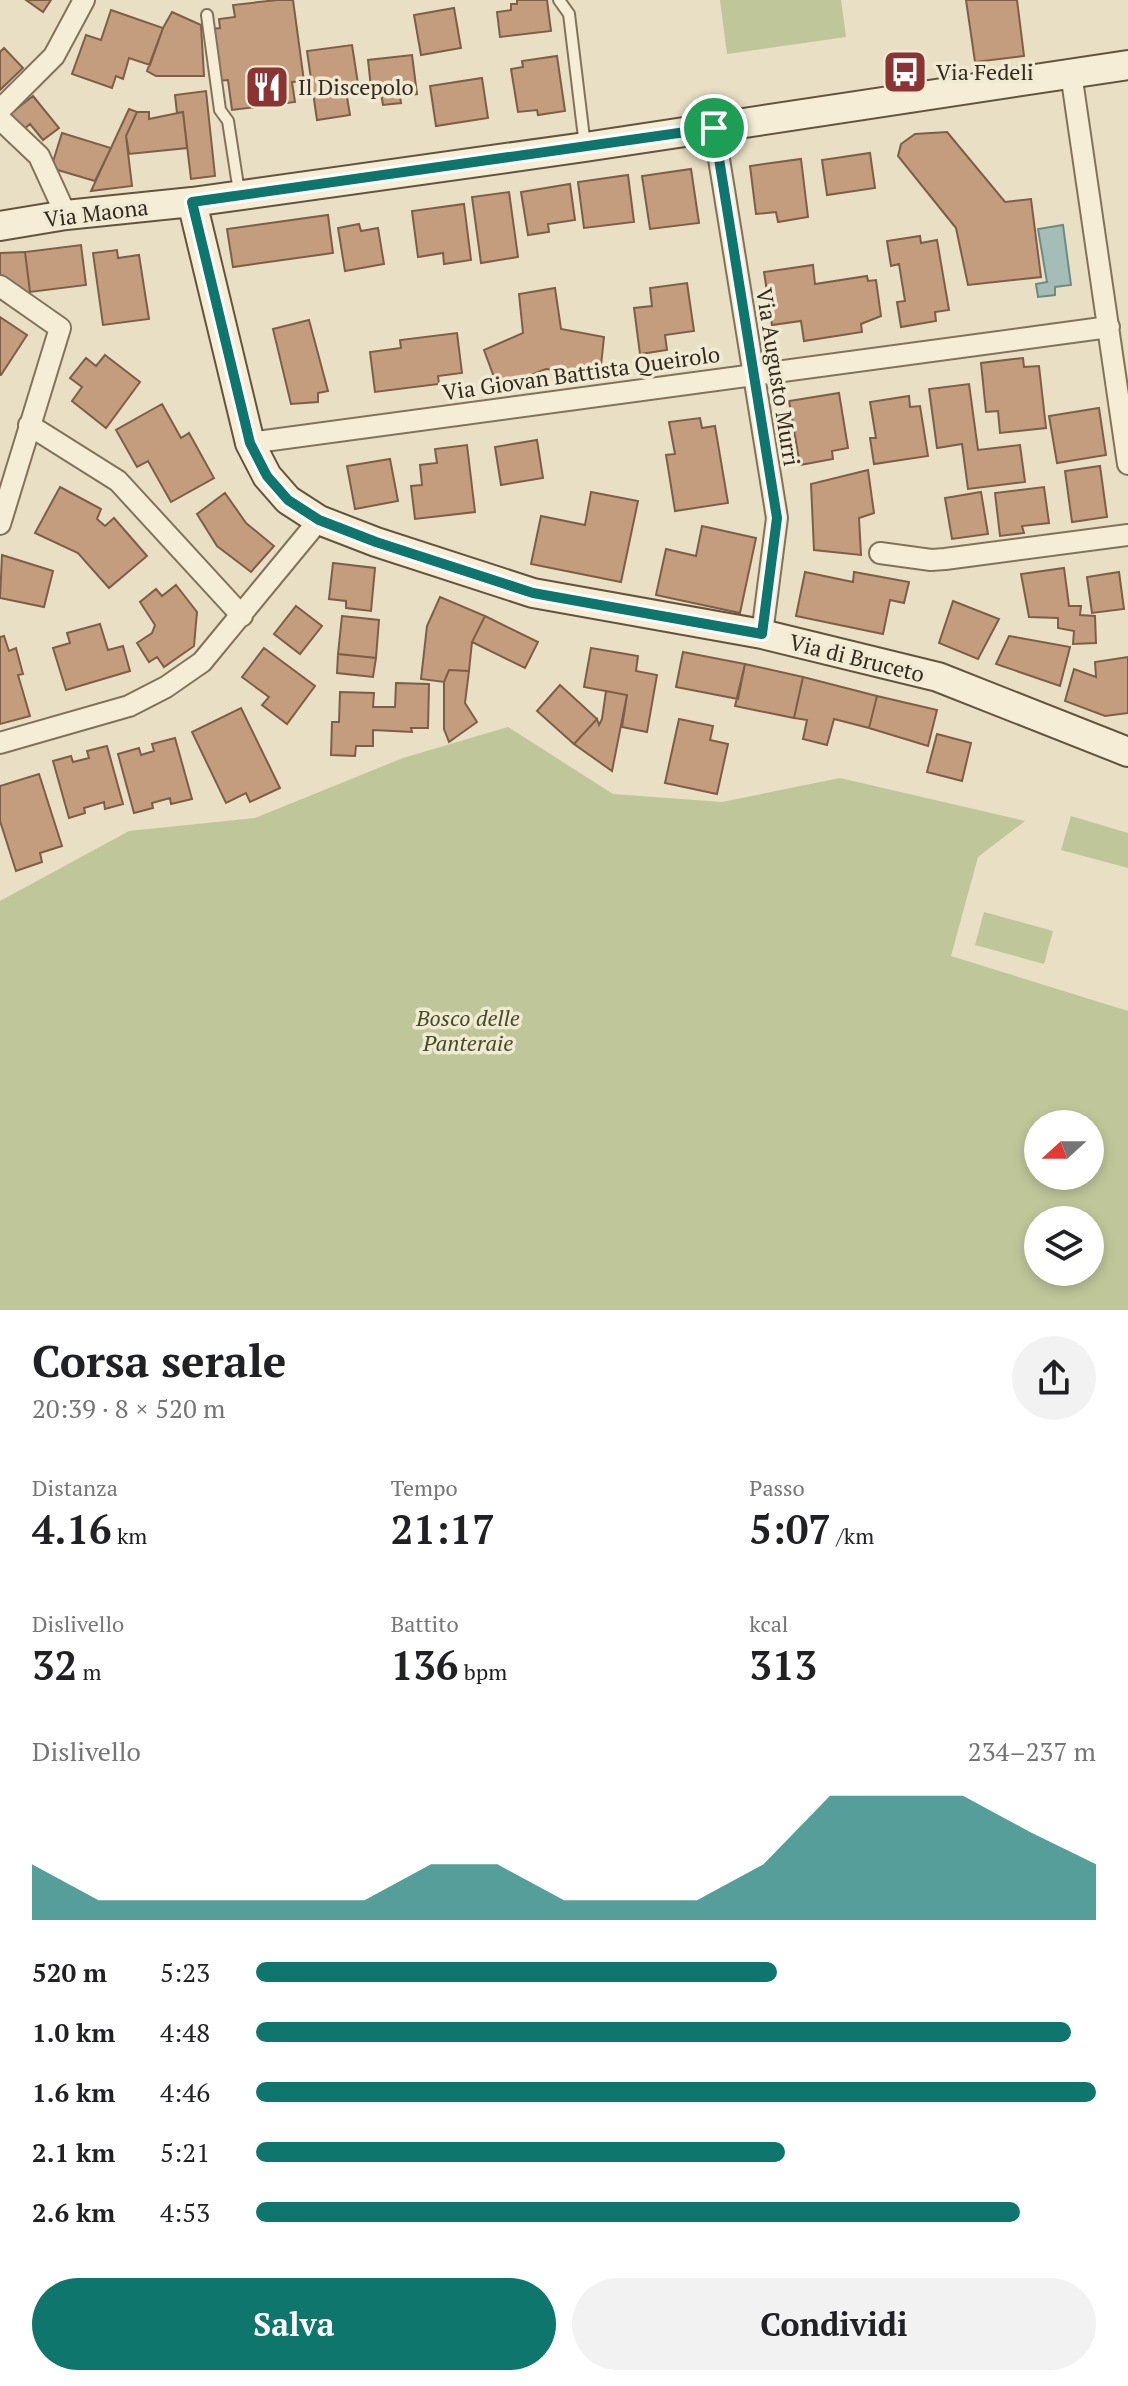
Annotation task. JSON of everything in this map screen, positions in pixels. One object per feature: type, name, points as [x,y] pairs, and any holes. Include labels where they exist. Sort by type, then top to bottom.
[{"type":"main road","name":"Via Maona","points":[[0,226],[585,147],[1128,65]]},
{"type":"main road","name":"Via di Bruceto","points":[[192,202],[250,443],[278,491],[319,520],[376,542],[533,593],[762,634],[938,677],[1128,752]]},
{"type":"street","points":[[0,110],[54,56],[84,0]]},
{"type":"street","points":[[1071,73],[1128,464]]},
{"type":"street","points":[[0,119],[39,156],[66,215]]},
{"type":"street","name":"Via Augusto Murri","points":[[714,128],[777,518],[762,634]]},
{"type":"street","points":[[0,286],[60,328],[0,524]]},
{"type":"street","name":"Via Giovan Battista Queirolo","points":[[250,443],[1109,327]]},
{"type":"street","points":[[29,425],[118,481],[242,616]]},
{"type":"street","points":[[0,743],[129,706],[166,687],[202,662],[319,520]]},
{"type":"street","points":[[880,553],[945,559],[1128,535]]},
{"type":"lane","points":[[559,0],[569,14],[585,147]]},
{"type":"lane","points":[[207,15],[220,110],[228,121],[239,195]]},
{"type":"green space","points":[[720,0],[841,0],[846,37],[727,54]]},
{"type":"green space","name":"Bosco delle Panteraie","points":[[508,727],[613,794],[722,802],[840,778],[1025,821],[978,857],[951,956],[1128,1011],[1128,1310],[0,1310],[0,901],[129,831],[255,818],[403,758]]},
{"type":"green space","points":[[1071,816],[1128,833],[1128,868],[1061,850]]},
{"type":"green space","points":[[984,912],[1053,931],[1044,964],[975,945]]},
{"type":"water","points":[[1063,225],[1071,285],[1055,287],[1055,295],[1038,297],[1036,284],[1047,282],[1038,229]]},
{"type":"building","points":[[26,0],[51,0],[43,12]]},
{"type":"building","points":[[293,0],[304,81],[292,82],[295,102],[232,110],[228,80],[218,81],[211,29],[220,28],[219,19],[235,17],[233,5]]},
{"type":"building","points":[[517,0],[547,0],[551,31],[500,37],[497,12],[511,10],[511,4],[517,4]]},
{"type":"building","points":[[966,0],[1017,0],[1024,56],[975,62]]},
{"type":"building","points":[[454,8],[461,48],[421,55],[414,15]]},
{"type":"building","points":[[111,10],[163,28],[150,65],[129,58],[123,79],[116,76],[112,88],[72,74],[86,35],[101,40]]},
{"type":"building","points":[[172,12],[201,25],[204,76],[156,76],[147,71]]},
{"type":"building","points":[[352,45],[359,90],[346,91],[350,115],[317,120],[307,51]]},
{"type":"building","points":[[4,48],[23,68],[0,90],[0,52]]},
{"type":"building","points":[[412,55],[417,94],[400,96],[401,103],[383,105],[380,87],[371,88],[368,60]]},
{"type":"building","points":[[557,56],[565,111],[538,115],[537,110],[518,112],[511,69],[523,67],[522,61]]},
{"type":"building","points":[[482,78],[488,118],[436,126],[430,86]]},
{"type":"building","points":[[206,91],[215,176],[191,179],[183,112],[177,113],[175,95]]},
{"type":"building","points":[[33,96],[59,128],[43,140],[30,124],[23,130],[10,114]]},
{"type":"building","points":[[129,109],[137,112],[126,136],[132,186],[91,191]]},
{"type":"building","points":[[137,112],[149,112],[149,119],[183,112],[187,148],[129,154],[126,136]]},
{"type":"building","points":[[947,132],[1005,202],[1031,199],[1041,277],[968,285],[956,228],[898,156],[901,144],[915,134]]},
{"type":"building","points":[[62,133],[111,148],[95,181],[51,168]]},
{"type":"building","points":[[870,153],[875,188],[827,195],[822,160]]},
{"type":"building","points":[[801,159],[808,217],[778,222],[776,212],[756,214],[750,166]]},
{"type":"building","points":[[691,169],[699,223],[650,229],[642,176]]},
{"type":"building","points":[[628,175],[634,222],[584,228],[578,182]]},
{"type":"building","points":[[570,184],[575,220],[548,224],[549,232],[528,235],[521,192]]},
{"type":"building","points":[[509,192],[518,257],[481,263],[472,197]]},
{"type":"building","points":[[464,204],[471,260],[444,264],[443,253],[418,257],[412,211]]},
{"type":"building","points":[[328,215],[333,253],[233,267],[227,229]]},
{"type":"building","points":[[359,224],[361,231],[378,228],[384,264],[345,271],[338,228]]},
{"type":"building","points":[[920,236],[921,243],[937,240],[949,310],[935,312],[936,321],[901,327],[897,302],[905,301],[899,264],[891,266],[887,241]]},
{"type":"building","points":[[81,245],[86,285],[30,292],[25,252]]},
{"type":"building","points":[[117,250],[118,258],[139,255],[149,319],[103,325],[93,253]]},
{"type":"building","points":[[25,252],[30,292],[18,294],[0,279],[0,253]]},
{"type":"building","points":[[813,265],[815,284],[867,276],[868,281],[876,280],[881,316],[861,324],[862,332],[804,341],[801,321],[772,325],[764,272]]},
{"type":"building","points":[[687,283],[694,331],[665,335],[667,350],[640,354],[634,308],[652,306],[650,288]]},
{"type":"building","points":[[555,288],[561,329],[604,337],[600,375],[546,369],[498,388],[484,350],[523,333],[519,294]]},
{"type":"building","points":[[0,317],[27,335],[1,375],[0,375]]},
{"type":"building","points":[[309,320],[328,391],[318,393],[318,402],[291,404],[273,329]]},
{"type":"building","points":[[457,333],[462,373],[438,376],[439,384],[375,392],[370,352],[401,348],[400,340]]},
{"type":"building","points":[[105,355],[140,382],[106,428],[72,401],[82,387],[70,378],[86,358],[96,366]]},
{"type":"building","points":[[1023,358],[1024,367],[1039,366],[1046,428],[1000,433],[998,411],[986,412],[981,363]]},
{"type":"building","points":[[969,384],[978,450],[1020,445],[1025,482],[968,489],[962,444],[937,448],[929,389]]},
{"type":"building","points":[[839,393],[848,448],[832,451],[833,459],[800,465],[789,401]]},
{"type":"building","points":[[909,396],[910,407],[920,406],[928,456],[874,464],[870,438],[876,438],[870,402]]},
{"type":"building","points":[[162,404],[181,438],[189,433],[214,478],[171,502],[148,461],[137,467],[116,430]]},
{"type":"building","points":[[1099,408],[1106,455],[1057,463],[1049,416]]},
{"type":"building","points":[[700,418],[702,428],[715,426],[728,503],[675,511],[666,455],[675,454],[669,422]]},
{"type":"building","points":[[537,440],[543,478],[501,485],[495,447]]},
{"type":"building","points":[[467,445],[475,512],[415,519],[411,486],[422,485],[420,465],[437,463],[435,449]]},
{"type":"building","points":[[390,459],[398,501],[355,509],[347,466]]},
{"type":"building","points":[[1100,466],[1107,517],[1072,522],[1065,471]]},
{"type":"building","points":[[868,470],[874,513],[859,518],[861,555],[814,550],[811,484]]},
{"type":"building","points":[[60,487],[101,509],[97,519],[105,526],[114,518],[147,556],[109,588],[78,553],[35,533]]},
{"type":"building","points":[[1044,487],[1049,523],[1022,526],[1024,533],[1000,536],[995,493]]},
{"type":"building","points":[[591,492],[638,501],[621,582],[531,564],[541,516],[585,525]]},
{"type":"building","points":[[981,492],[988,534],[952,539],[945,498]]},
{"type":"building","points":[[225,493],[246,523],[274,546],[251,572],[217,546],[197,514]]},
{"type":"building","points":[[702,526],[756,538],[740,613],[656,595],[666,549],[696,556]]},
{"type":"building","points":[[2,555],[53,571],[44,607],[0,598]]},
{"type":"building","points":[[333,563],[375,568],[371,611],[346,608],[346,601],[329,599]]},
{"type":"building","points":[[1064,568],[1069,606],[1081,606],[1080,615],[1095,616],[1096,643],[1073,644],[1074,631],[1058,628],[1058,618],[1029,617],[1021,574]]},
{"type":"building","points":[[805,572],[853,582],[854,572],[909,582],[904,603],[890,600],[883,634],[796,616]]},
{"type":"building","points":[[1119,572],[1124,609],[1092,613],[1087,577]]},
{"type":"building","points":[[176,585],[197,612],[194,646],[164,667],[157,657],[149,662],[137,643],[152,633],[155,625],[140,602],[156,589],[162,596]]},
{"type":"building","points":[[440,597],[485,616],[472,642],[469,671],[449,670],[444,682],[421,679],[427,626]]},
{"type":"building","points":[[953,601],[999,619],[978,659],[939,643]]},
{"type":"building","points":[[296,606],[322,626],[300,654],[274,634]]},
{"type":"building","points":[[342,616],[379,620],[376,658],[338,654]]},
{"type":"building","points":[[485,616],[538,642],[525,668],[472,642]]},
{"type":"building","points":[[100,624],[108,650],[123,646],[130,671],[66,690],[53,648],[70,643],[67,633]]},
{"type":"building","points":[[4,636],[9,651],[16,648],[23,674],[18,675],[30,716],[0,724],[0,637]]},
{"type":"building","points":[[1009,636],[1070,647],[1060,686],[996,664]]},
{"type":"building","points":[[264,648],[315,686],[287,724],[262,705],[269,697],[242,677]]},
{"type":"building","points":[[591,648],[638,656],[636,671],[657,675],[647,732],[622,727],[627,695],[584,687]]},
{"type":"building","points":[[683,652],[745,664],[738,699],[676,687]]},
{"type":"building","points":[[338,654],[376,658],[373,677],[337,673]]},
{"type":"building","points":[[1128,657],[1128,713],[1105,716],[1065,701],[1074,669],[1096,677],[1095,662]]},
{"type":"building","points":[[745,664],[803,677],[794,718],[735,706]]},
{"type":"building","points":[[449,670],[469,671],[465,703],[477,722],[449,742],[444,729],[444,682]]},
{"type":"building","points":[[803,677],[877,696],[869,728],[834,719],[827,745],[803,739],[807,720],[794,718]]},
{"type":"building","points":[[396,683],[429,684],[428,728],[411,728],[412,732],[373,730],[373,746],[356,746],[355,756],[331,755],[332,722],[339,722],[340,692],[374,693],[373,707],[395,707]]},
{"type":"building","points":[[560,685],[597,719],[574,744],[537,711]]},
{"type":"building","points":[[606,691],[627,695],[612,771],[574,744],[597,719],[599,725]]},
{"type":"building","points":[[877,696],[937,710],[928,746],[869,728]]},
{"type":"building","points":[[241,708],[280,788],[250,802],[246,793],[226,803],[192,732]]},
{"type":"building","points":[[679,719],[713,726],[710,740],[728,744],[717,794],[665,783]]},
{"type":"building","points":[[937,734],[971,743],[962,781],[927,772]]},
{"type":"building","points":[[175,738],[192,799],[171,804],[170,798],[152,803],[153,808],[134,813],[118,754],[139,748],[141,755],[154,751],[152,744]]},
{"type":"building","points":[[107,746],[123,804],[105,809],[104,802],[84,808],[85,813],[69,818],[53,761],[71,756],[73,762],[89,758],[87,751]]},
{"type":"building","points":[[39,774],[62,846],[40,853],[42,862],[16,871],[0,821],[0,786]]},
{"type":"place","name":"Via Fedeli","points":[[905,72]]},
{"type":"place","name":"Il Discepolo","points":[[267,87]]},
{"type":"route","points":[[714,128],[777,518],[762,634],[533,593],[376,542],[319,520],[278,491],[250,443],[192,202],[714,128]]}]
